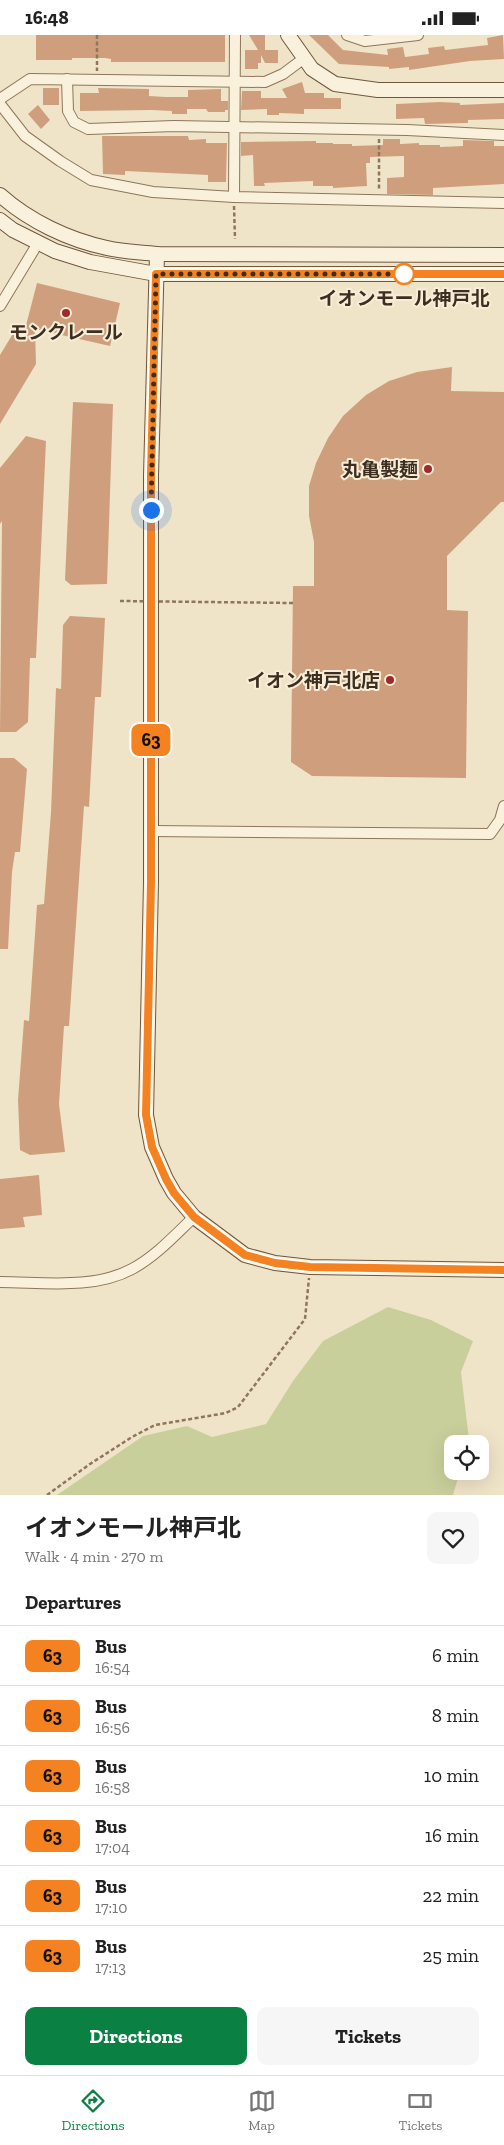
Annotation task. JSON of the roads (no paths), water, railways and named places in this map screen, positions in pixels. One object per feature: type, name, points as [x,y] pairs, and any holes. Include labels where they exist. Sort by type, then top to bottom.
[{"type":"street","points":[[234,197],[235,35]]},
{"type":"street","points":[[288,35],[302,59],[312,69],[335,85],[378,89],[504,90]]},
{"type":"street","points":[[347,35],[365,41],[418,35]]},
{"type":"street","points":[[0,99],[30,79],[265,82],[283,74],[302,59]]},
{"type":"street","points":[[67,79],[68,111],[74,122],[88,129],[174,126],[378,130],[504,135]]},
{"type":"street","points":[[0,104],[25,136],[91,180],[153,192],[234,197],[504,203]]},
{"type":"street","points":[[0,195],[14,208],[65,235],[107,248],[157,254],[504,255]]},
{"type":"street","points":[[0,220],[38,243],[90,262],[156,274],[504,274]]},
{"type":"street","points":[[0,306],[38,243]]},
{"type":"street","points":[[157,254],[151,475],[151,831],[146,1115],[152,1147],[166,1179],[194,1217],[245,1255],[275,1263],[310,1267],[504,1270]]},
{"type":"street","points":[[151,831],[490,834],[500,820],[504,806]]},
{"type":"street","points":[[0,1282],[81,1282],[118,1275],[145,1261],[194,1217]]},
{"type":"place","name":"イオンモール神戸北","points":[[404,274]]},
{"type":"place","name":"モンクレール","points":[[66,313]]},
{"type":"place","name":"丸亀製麺","points":[[428,469]]},
{"type":"place","name":"イオン神戸北店","points":[[390,680]]}]
